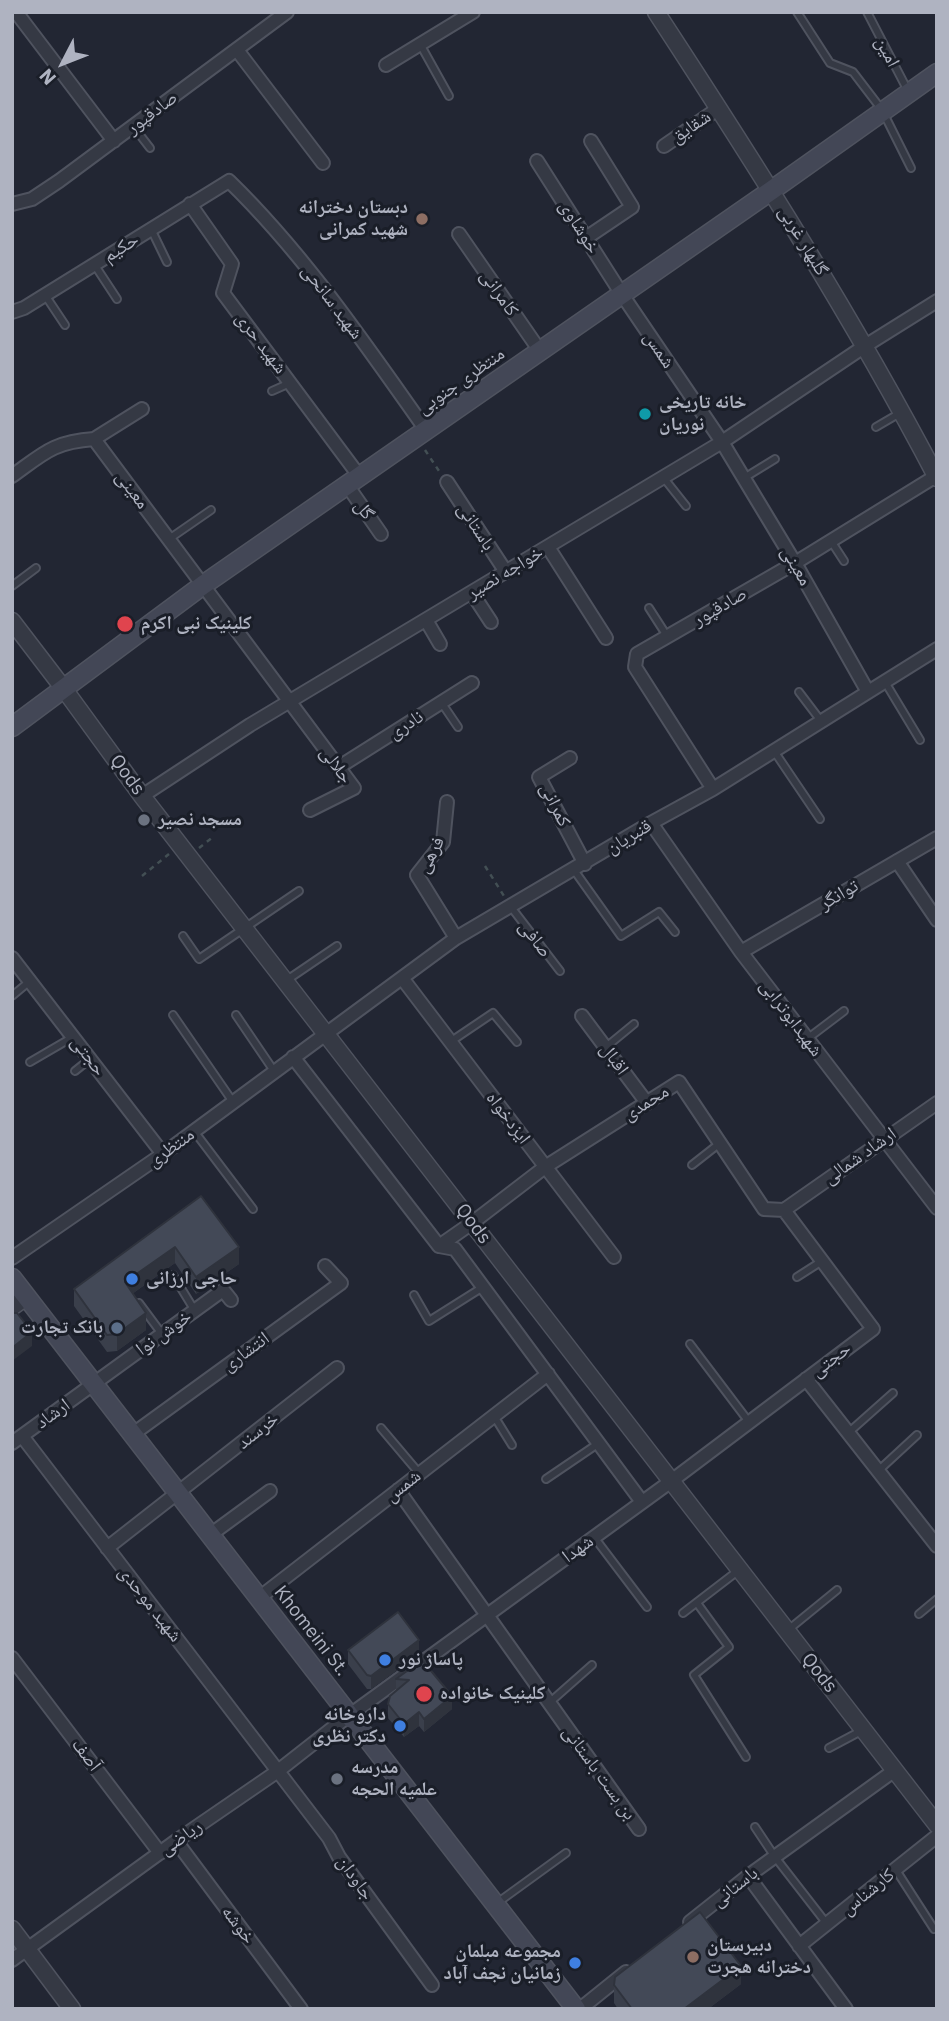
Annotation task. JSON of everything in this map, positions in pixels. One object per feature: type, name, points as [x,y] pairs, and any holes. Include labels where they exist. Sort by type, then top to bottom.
[{"type":"main road","name":"منتظری جنوبی","points":[[12,727],[203,585],[937,73]]},
{"type":"main road","name":"Khomeini St.","points":[[12,1278],[19,1302],[133,1434],[578,2009]]},
{"type":"street","points":[[16,12],[114,141]]},
{"type":"street","name":"صادقپور","points":[[12,204],[32,199],[60,181],[287,12]]},
{"type":"street","points":[[386,65],[473,12]]},
{"type":"street","name":"گلبهار غربی","points":[[656,12],[772,190],[865,346],[936,477]]},
{"type":"street","points":[[236,50],[323,163]]},
{"type":"street","name":"شقایق","points":[[664,146],[719,108]]},
{"type":"street","points":[[586,238],[632,207],[591,141]]},
{"type":"street","name":"خوشاوی","points":[[537,160],[621,293]]},
{"type":"street","name":"حکیم","points":[[12,312],[24,308],[229,181]]},
{"type":"street","name":"شهید سانحی","points":[[229,181],[259,210],[307,268],[378,362],[421,434]]},
{"type":"street","name":"شهید حری","points":[[190,204],[232,264],[223,293],[290,383],[353,481]]},
{"type":"street","name":"کامرانی","points":[[459,234],[540,351]]},
{"type":"street","name":"شمس","points":[[621,293],[722,442]]},
{"type":"street","name":"خواجه نصیر","points":[[142,796],[250,725],[722,442],[937,301]]},
{"type":"street","points":[[12,476],[49,449],[72,441],[94,439],[142,409]]},
{"type":"street","name":"معینی","points":[[94,439],[203,585]]},
{"type":"street","name":"معینی","points":[[722,442],[868,692]]},
{"type":"street","name":"صادقپور","points":[[713,789],[635,667],[637,654],[795,563],[936,477]]},
{"type":"street","name":"گل","points":[[353,481],[381,534]]},
{"type":"street","name":"باستانی","points":[[447,482],[506,572]]},
{"type":"street","points":[[548,547],[606,638]]},
{"type":"street","name":"جلالی","points":[[203,585],[354,788],[310,810]]},
{"type":"street","points":[[472,593],[491,622]]},
{"type":"street","points":[[426,620],[440,644]]},
{"type":"street","name":"Qods","points":[[12,621],[142,796],[937,1825]]},
{"type":"street","name":"قنبریان","points":[[326,1032],[456,938],[713,789],[937,649]]},
{"type":"street","name":"نادری","points":[[339,767],[472,683]]},
{"type":"street","name":"کمرانی","points":[[570,758],[539,777],[579,867]]},
{"type":"street","name":"فرهی","points":[[447,802],[443,842],[417,875],[456,938]]},
{"type":"street","name":"شهیدابوترابی","points":[[651,823],[741,952],[937,1208]]},
{"type":"street","name":"توانگر","points":[[741,952],[937,838]]},
{"type":"street","points":[[897,861],[937,920]]},
{"type":"street","name":"حجتی","points":[[12,958],[163,1154]]},
{"type":"street","name":"ایزدخواه","points":[[401,978],[614,1257]]},
{"type":"street","name":"اقبال","points":[[582,1016],[647,1103]]},
{"type":"street","name":"منتظری","points":[[12,1258],[163,1154],[326,1032]]},
{"type":"street","points":[[293,1057],[439,1246],[455,1249],[642,1502]]},
{"type":"street","name":"محمدی","points":[[439,1246],[545,1167],[680,1082],[764,1209],[784,1209]]},
{"type":"street","name":"ارشاد شمالی","points":[[784,1209],[937,1103]]},
{"type":"street","name":"حجتی","points":[[670,1482],[873,1329],[784,1209]]},
{"type":"street","name":"انتشاری","points":[[133,1434],[341,1283],[325,1266]]},
{"type":"street","name":"خوش نوا","points":[[93,1385],[223,1290],[231,1300]]},
{"type":"street","name":"خرسند","points":[[107,1548],[337,1368]]},
{"type":"street","name":"شمس","points":[[259,1598],[548,1374]]},
{"type":"street","points":[[806,1379],[937,1546]]},
{"type":"street","name":"ارشاد","points":[[17,1440],[93,1385]]},
{"type":"street","name":"شهید موحدی","points":[[17,1440],[107,1548],[278,1771]]},
{"type":"street","name":"شهدا","points":[[349,1715],[670,1482]]},
{"type":"street","points":[[398,1490],[486,1615]]},
{"type":"street","points":[[210,1535],[271,1491]]},
{"type":"street","name":"بن بست باستانی","points":[[486,1615],[639,1829]]},
{"type":"street","name":"آصف","points":[[12,1658],[160,1853]]},
{"type":"street","name":"ریاضی","points":[[12,1960],[278,1771],[349,1715]]},
{"type":"street","name":"باستانی","points":[[685,1926],[748,1876],[895,1770]]},
{"type":"street","name":"جاودان","points":[[278,1771],[432,1985]]},
{"type":"street","name":"کارشناس","points":[[799,1946],[937,1836]]},
{"type":"street","name":"خوشه","points":[[176,1841],[301,2009]]},
{"type":"street","points":[[748,1876],[846,2009]]},
{"type":"street","points":[[12,1929],[72,2009]]},
{"type":"street","points":[[578,2009],[632,1967]]},
{"type":"lane","points":[[797,12],[830,63],[853,72],[882,110],[911,168]]},
{"type":"lane","name":"امین","points":[[867,12],[908,92]]},
{"type":"lane","points":[[420,44],[449,96]]},
{"type":"lane","points":[[134,126],[150,148]]},
{"type":"lane","points":[[151,229],[167,262]]},
{"type":"lane","points":[[94,264],[117,299]]},
{"type":"lane","points":[[45,295],[65,325]]},
{"type":"lane","points":[[272,391],[290,383]]},
{"type":"lane","points":[[876,427],[902,412]]},
{"type":"lane","points":[[744,478],[775,459]]},
{"type":"lane","points":[[663,477],[686,506]]},
{"type":"lane","points":[[169,539],[211,510]]},
{"type":"lane","points":[[831,541],[844,561]]},
{"type":"lane","points":[[12,586],[36,568]]},
{"type":"lane","points":[[649,608],[668,636]]},
{"type":"lane","points":[[885,682],[920,740]]},
{"type":"lane","points":[[799,692],[821,722]]},
{"type":"lane","points":[[441,702],[458,727]]},
{"type":"lane","points":[[774,751],[820,820]]},
{"type":"lane","points":[[579,867],[621,936],[659,912],[675,932]]},
{"type":"lane","points":[[183,936],[200,959],[299,891]]},
{"type":"lane","name":"صافی","points":[[511,907],[560,971]]},
{"type":"lane","points":[[286,981],[337,946]]},
{"type":"lane","points":[[12,996],[30,981]]},
{"type":"lane","points":[[807,1039],[844,1011]]},
{"type":"lane","points":[[450,1042],[493,1013],[517,1042]]},
{"type":"lane","points":[[173,1015],[233,1102]]},
{"type":"lane","points":[[236,1015],[274,1071]]},
{"type":"lane","points":[[606,1047],[634,1024]]},
{"type":"lane","points":[[30,1062],[73,1037]]},
{"type":"lane","points":[[75,1071],[90,1059]]},
{"type":"lane","points":[[194,1131],[253,1209]]},
{"type":"lane","points":[[692,1165],[720,1143]]},
{"type":"lane","points":[[797,1277],[822,1261]]},
{"type":"lane","points":[[173,1275],[195,1311]]},
{"type":"lane","points":[[414,1295],[429,1321],[483,1287]]},
{"type":"lane","points":[[139,1303],[162,1335]]},
{"type":"lane","points":[[690,1344],[749,1422]]},
{"type":"lane","points":[[848,1433],[893,1393]]},
{"type":"lane","points":[[494,1416],[512,1444]]},
{"type":"lane","points":[[381,1428],[419,1474]]},
{"type":"lane","points":[[878,1471],[918,1436]]},
{"type":"lane","points":[[546,1479],[598,1443]]},
{"type":"lane","points":[[594,1537],[647,1607]]},
{"type":"lane","points":[[683,1614],[739,1570]]},
{"type":"lane","points":[[786,1631],[837,1590]]},
{"type":"lane","points":[[919,1614],[937,1599]]},
{"type":"lane","points":[[697,1603],[729,1647],[694,1675],[746,1757]]},
{"type":"lane","points":[[549,1703],[592,1665]]},
{"type":"lane","points":[[829,1748],[863,1730]]},
{"type":"lane","points":[[755,1827],[827,1925]]},
{"type":"lane","points":[[496,1905],[566,1853]]},
{"type":"lane","points":[[896,1870],[934,1929]]},
{"type":"path","points":[[421,434],[447,482]]},
{"type":"path","points":[[142,876],[180,845]]},
{"type":"path","points":[[485,866],[511,907]]},
{"type":"building","points":[[201,1196],[239,1247],[196,1277],[175,1247],[125,1282],[146,1313],[117,1334],[107,1335],[74,1289]]},
{"type":"building","points":[[12,1313],[17,1313],[32,1332],[12,1348]]},
{"type":"building","points":[[398,1612],[419,1640],[371,1676],[367,1675],[348,1650]]},
{"type":"building","points":[[422,1660],[452,1696],[424,1719],[419,1712],[404,1724],[388,1704],[390,1696],[409,1680],[396,1679]]},
{"type":"building","name":"دبیرستان دخترانه هجرت","points":[[700,1912],[741,1966],[684,2009],[632,2009],[614,1985],[615,1977]]},
{"type":"place","name":"دبستان دخترانه شهید کمرانی","points":[[422,219]]},
{"type":"place","name":"خانه تاریخی نوریان","points":[[645,414]]},
{"type":"place","name":"کلینیک نبی اکرم","points":[[125,624]]},
{"type":"place","name":"مسجد نصیر","points":[[144,820]]},
{"type":"place","name":"حاجی ارزانی","points":[[132,1279]]},
{"type":"place","name":"بانک تجارت","points":[[117,1328]]},
{"type":"place","name":"پاساژ نور","points":[[385,1660]]},
{"type":"place","name":"کلینیک خانواده","points":[[424,1694]]},
{"type":"place","name":"داروخانه دکتر نظری","points":[[400,1726]]},
{"type":"place","name":"مدرسه علمیه الحجه","points":[[337,1779]]},
{"type":"place","name":"دبیرستان دخترانه هجرت","points":[[693,1957]]},
{"type":"place","name":"مجموعه مبلمان زمانیان نجف آباد","points":[[575,1963]]}]
